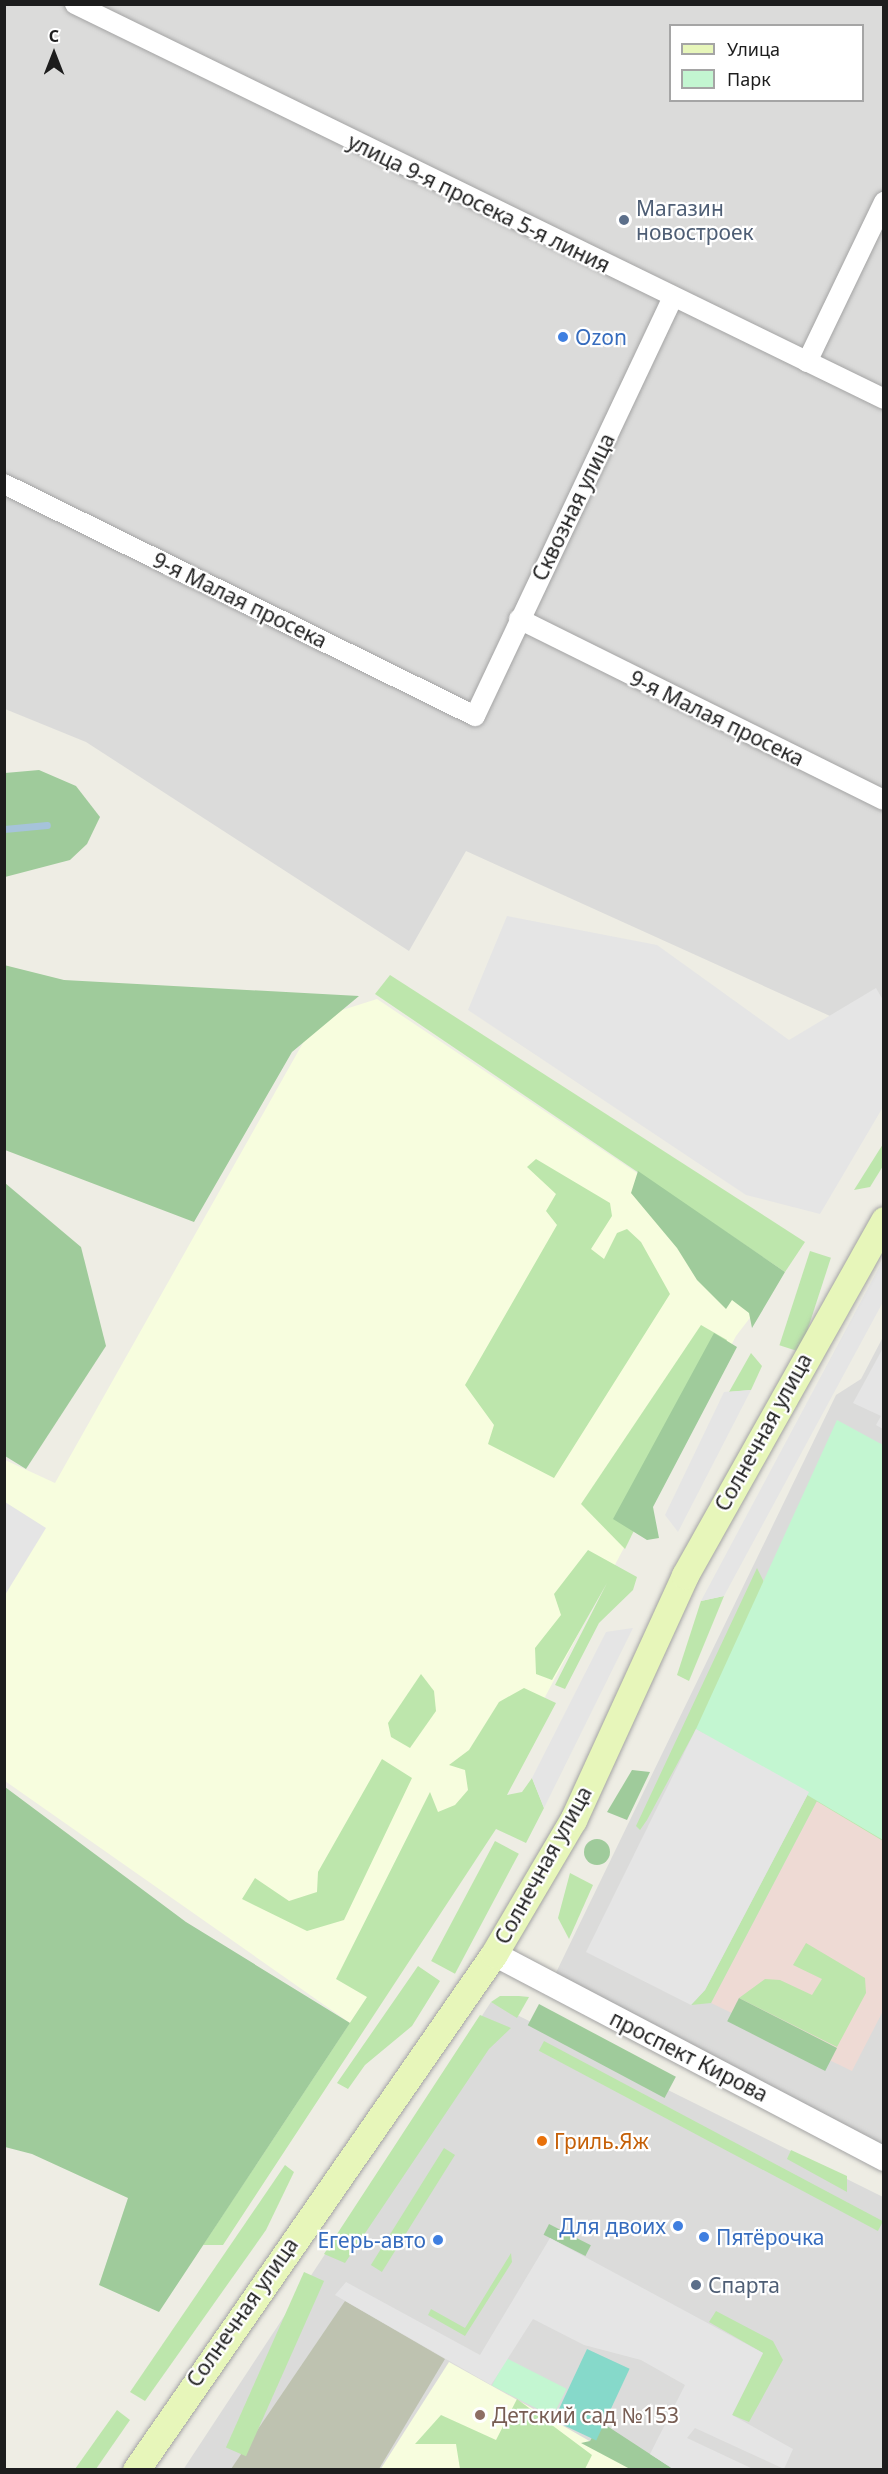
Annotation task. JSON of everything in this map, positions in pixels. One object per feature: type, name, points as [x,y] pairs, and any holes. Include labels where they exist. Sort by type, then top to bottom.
[{"type":"main road","name":"Солнечная улица","points":[[136,2469],[494,1954],[573,1820],[685,1575],[884,1220]]},
{"type":"street","name":"улица 9-я просека 5-я линия","points":[[75,4],[673,298],[884,399]]},
{"type":"street","points":[[807,362],[884,202]]},
{"type":"street","name":"Сквозная улица","points":[[476,716],[519,619],[673,298]]},
{"type":"street","name":"9-я Малая просека","points":[[4,484],[476,716]]},
{"type":"street","name":"9-я Малая просека","points":[[519,619],[884,800]]},
{"type":"street","name":"проспект Кирова","points":[[494,1954],[884,2159]]},
{"type":"shaded area","points":[[4,5],[883,5],[883,1040],[466,851],[409,951],[86,742],[5,709]]},
{"type":"shaded area","points":[[507,916],[657,945],[789,1040],[876,988],[883,1000],[883,1107],[820,1214],[746,1195],[468,1010]]},
{"type":"shaded area","points":[[377,999],[785,1272],[736,1336],[462,1854],[350,2023],[5,1781],[5,1460],[55,1483],[317,1018]]},
{"type":"shaded area","points":[[883,1260],[883,1302],[724,1596],[701,1601]]},
{"type":"shaded area","points":[[883,1337],[883,2151],[550,1985],[836,1395],[861,1379]]},
{"type":"shaded area","points":[[883,1348],[883,1429],[876,1425],[881,1416],[853,1403]]},
{"type":"shaded area","points":[[751,1390],[678,1532],[665,1515],[724,1392]]},
{"type":"shaded area","points":[[5,1502],[46,1528],[5,1595]]},
{"type":"shaded area","points":[[633,1628],[544,1808],[532,1778],[606,1632]]},
{"type":"shaded area","points":[[696,1729],[809,1792],[705,1990],[691,2005],[586,1952]]},
{"type":"shaded area","points":[[818,1799],[883,1841],[883,2011],[852,2071],[711,2003]]},
{"type":"shaded area","points":[[491,2002],[883,2197],[883,2469],[183,2470]]},
{"type":"shaded area","points":[[550,2238],[763,2353],[732,2415],[793,2449],[784,2469],[695,2428],[687,2438],[753,2469],[673,2469],[650,2454],[685,2385],[641,2360],[584,2345],[533,2319],[491,2385],[335,2295],[346,2282],[480,2355]]},
{"type":"shaded area","points":[[345,2301],[445,2359],[379,2469],[231,2469]]},
{"type":"shaded area","points":[[587,2349],[630,2369],[596,2440],[554,2421]]},
{"type":"shaded area","name":"Детский сад №153","points":[[449,2362],[539,2412],[638,2469],[380,2470]]},
{"type":"green space","points":[[39,770],[76,786],[100,817],[87,844],[70,860],[5,877],[5,773]]},
{"type":"green space","points":[[4,965],[64,980],[359,996],[292,1052],[194,1222],[5,1150]]},
{"type":"green space","points":[[390,975],[805,1242],[785,1272],[375,994]]},
{"type":"green space","points":[[883,1144],[883,1166],[870,1187],[854,1190]]},
{"type":"green space","points":[[536,1159],[610,1203],[612,1216],[591,1249],[604,1259],[617,1233],[627,1229],[641,1242],[670,1294],[554,1478],[488,1444],[494,1425],[465,1385],[557,1225],[546,1211],[556,1194],[527,1167]]},
{"type":"green space","points":[[638,1171],[785,1272],[752,1328],[749,1313],[732,1300],[726,1309],[697,1280],[677,1248],[631,1193]]},
{"type":"green space","points":[[5,1183],[81,1247],[106,1346],[26,1469],[5,1456]]},
{"type":"green space","points":[[810,1251],[831,1258],[800,1352],[779,1345]]},
{"type":"green space","points":[[701,1325],[727,1340],[625,1549],[581,1504]]},
{"type":"green space","points":[[714,1333],[737,1347],[653,1507],[659,1538],[647,1540],[613,1519]]},
{"type":"green space","points":[[751,1353],[762,1366],[751,1390],[729,1392]]},
{"type":"green space","points":[[837,1420],[883,1445],[883,1840],[696,1729]]},
{"type":"green space","points":[[588,1550],[637,1577],[633,1590],[599,1623],[565,1689],[555,1685],[607,1583],[552,1680],[536,1674],[535,1648],[561,1615],[554,1594]]},
{"type":"green space","points":[[757,1568],[883,1820],[883,1841],[696,1729],[647,1820],[640,1830],[636,1826]]},
{"type":"green space","points":[[724,1596],[689,1681],[677,1675],[701,1601]]},
{"type":"green space","points":[[421,1674],[434,1691],[436,1711],[410,1748],[391,1737],[388,1723]]},
{"type":"green space","points":[[524,1688],[556,1703],[507,1795],[522,1792],[532,1778],[544,1808],[526,1843],[496,1829],[223,2245],[203,2245],[367,1997],[336,1979],[430,1792],[438,1812],[455,1805],[468,1790],[465,1770],[449,1765],[469,1750],[499,1702]]},
{"type":"green space","points":[[382,1759],[412,1778],[344,1920],[307,1931],[242,1899],[255,1878],[289,1901],[317,1892],[318,1872]]},
{"type":"green space","points":[[632,1770],[650,1772],[627,1820],[607,1812]]},
{"type":"green space","points":[[5,1787],[186,1922],[350,2023],[159,2312],[99,2285],[128,2198],[32,2154],[5,2147]]},
{"type":"green space","points":[[809,1792],[818,1799],[711,2003],[691,2005],[705,1990]]},
{"type":"green space","points":[[597,1839],[606,1843],[610,1852],[606,1861],[597,1865],[588,1861],[584,1852],[588,1843]]},
{"type":"green space","points":[[495,1841],[519,1854],[455,1974],[431,1961]]},
{"type":"green space","points":[[570,1873],[593,1885],[569,1939],[558,1918]]},
{"type":"green space","points":[[806,1943],[865,1978],[866,1993],[837,2047],[739,1998],[765,1979],[780,1980],[812,1995],[822,1979],[793,1965]]},
{"type":"green space","points":[[418,1966],[440,1981],[412,2026],[365,2065],[348,2089],[337,2083]]},
{"type":"green space","points":[[500,1996],[529,1997],[517,2018],[491,2002]]},
{"type":"green space","points":[[739,1998],[837,2048],[825,2071],[727,2021]]},
{"type":"green space","points":[[539,2004],[676,2077],[665,2098],[528,2025]]},
{"type":"green space","points":[[480,2015],[511,2028],[489,2049],[345,2263],[324,2254]]},
{"type":"green space","points":[[544,2041],[883,2221],[878,2231],[539,2051]]},
{"type":"green space","points":[[444,2148],[455,2155],[382,2272],[371,2265]]},
{"type":"green space","points":[[791,2150],[847,2176],[847,2192],[787,2159]]},
{"type":"green space","points":[[285,2165],[294,2172],[266,2230],[145,2401],[130,2392]]},
{"type":"green space","points":[[549,2224],[591,2245],[585,2256],[544,2235]]},
{"type":"green space","points":[[511,2253],[512,2262],[465,2336],[428,2315],[431,2309],[465,2328]]},
{"type":"green space","points":[[304,2272],[324,2281],[246,2456],[226,2447]]},
{"type":"green space","points":[[716,2311],[773,2341],[783,2360],[749,2422],[732,2415],[763,2353],[709,2322]]},
{"type":"green space","points":[[506,2358],[567,2389],[553,2416],[492,2386]]},
{"type":"green space","points":[[517,2399],[592,2455],[585,2469],[460,2469],[456,2444],[415,2444],[441,2415],[496,2440]]},
{"type":"green space","points":[[117,2410],[130,2420],[96,2469],[75,2469]]},
{"type":"green space","points":[[601,2422],[673,2469],[630,2469],[581,2443],[590,2441]]},
{"type":"waterway","points":[[4,829],[47,825]]},
{"type":"place","name":"Магазин новостроек","points":[[624,220]]},
{"type":"place","name":"Ozon","points":[[563,337]]},
{"type":"place","name":"Гриль.Яж","points":[[542,2141]]},
{"type":"place","name":"Для двоих","points":[[678,2226]]},
{"type":"place","name":"Пятёрочка","points":[[704,2237]]},
{"type":"place","name":"Егерь-авто","points":[[438,2240]]},
{"type":"place","name":"Спарта","points":[[696,2285]]},
{"type":"place","name":"Детский сад №153","points":[[480,2415]]}]
